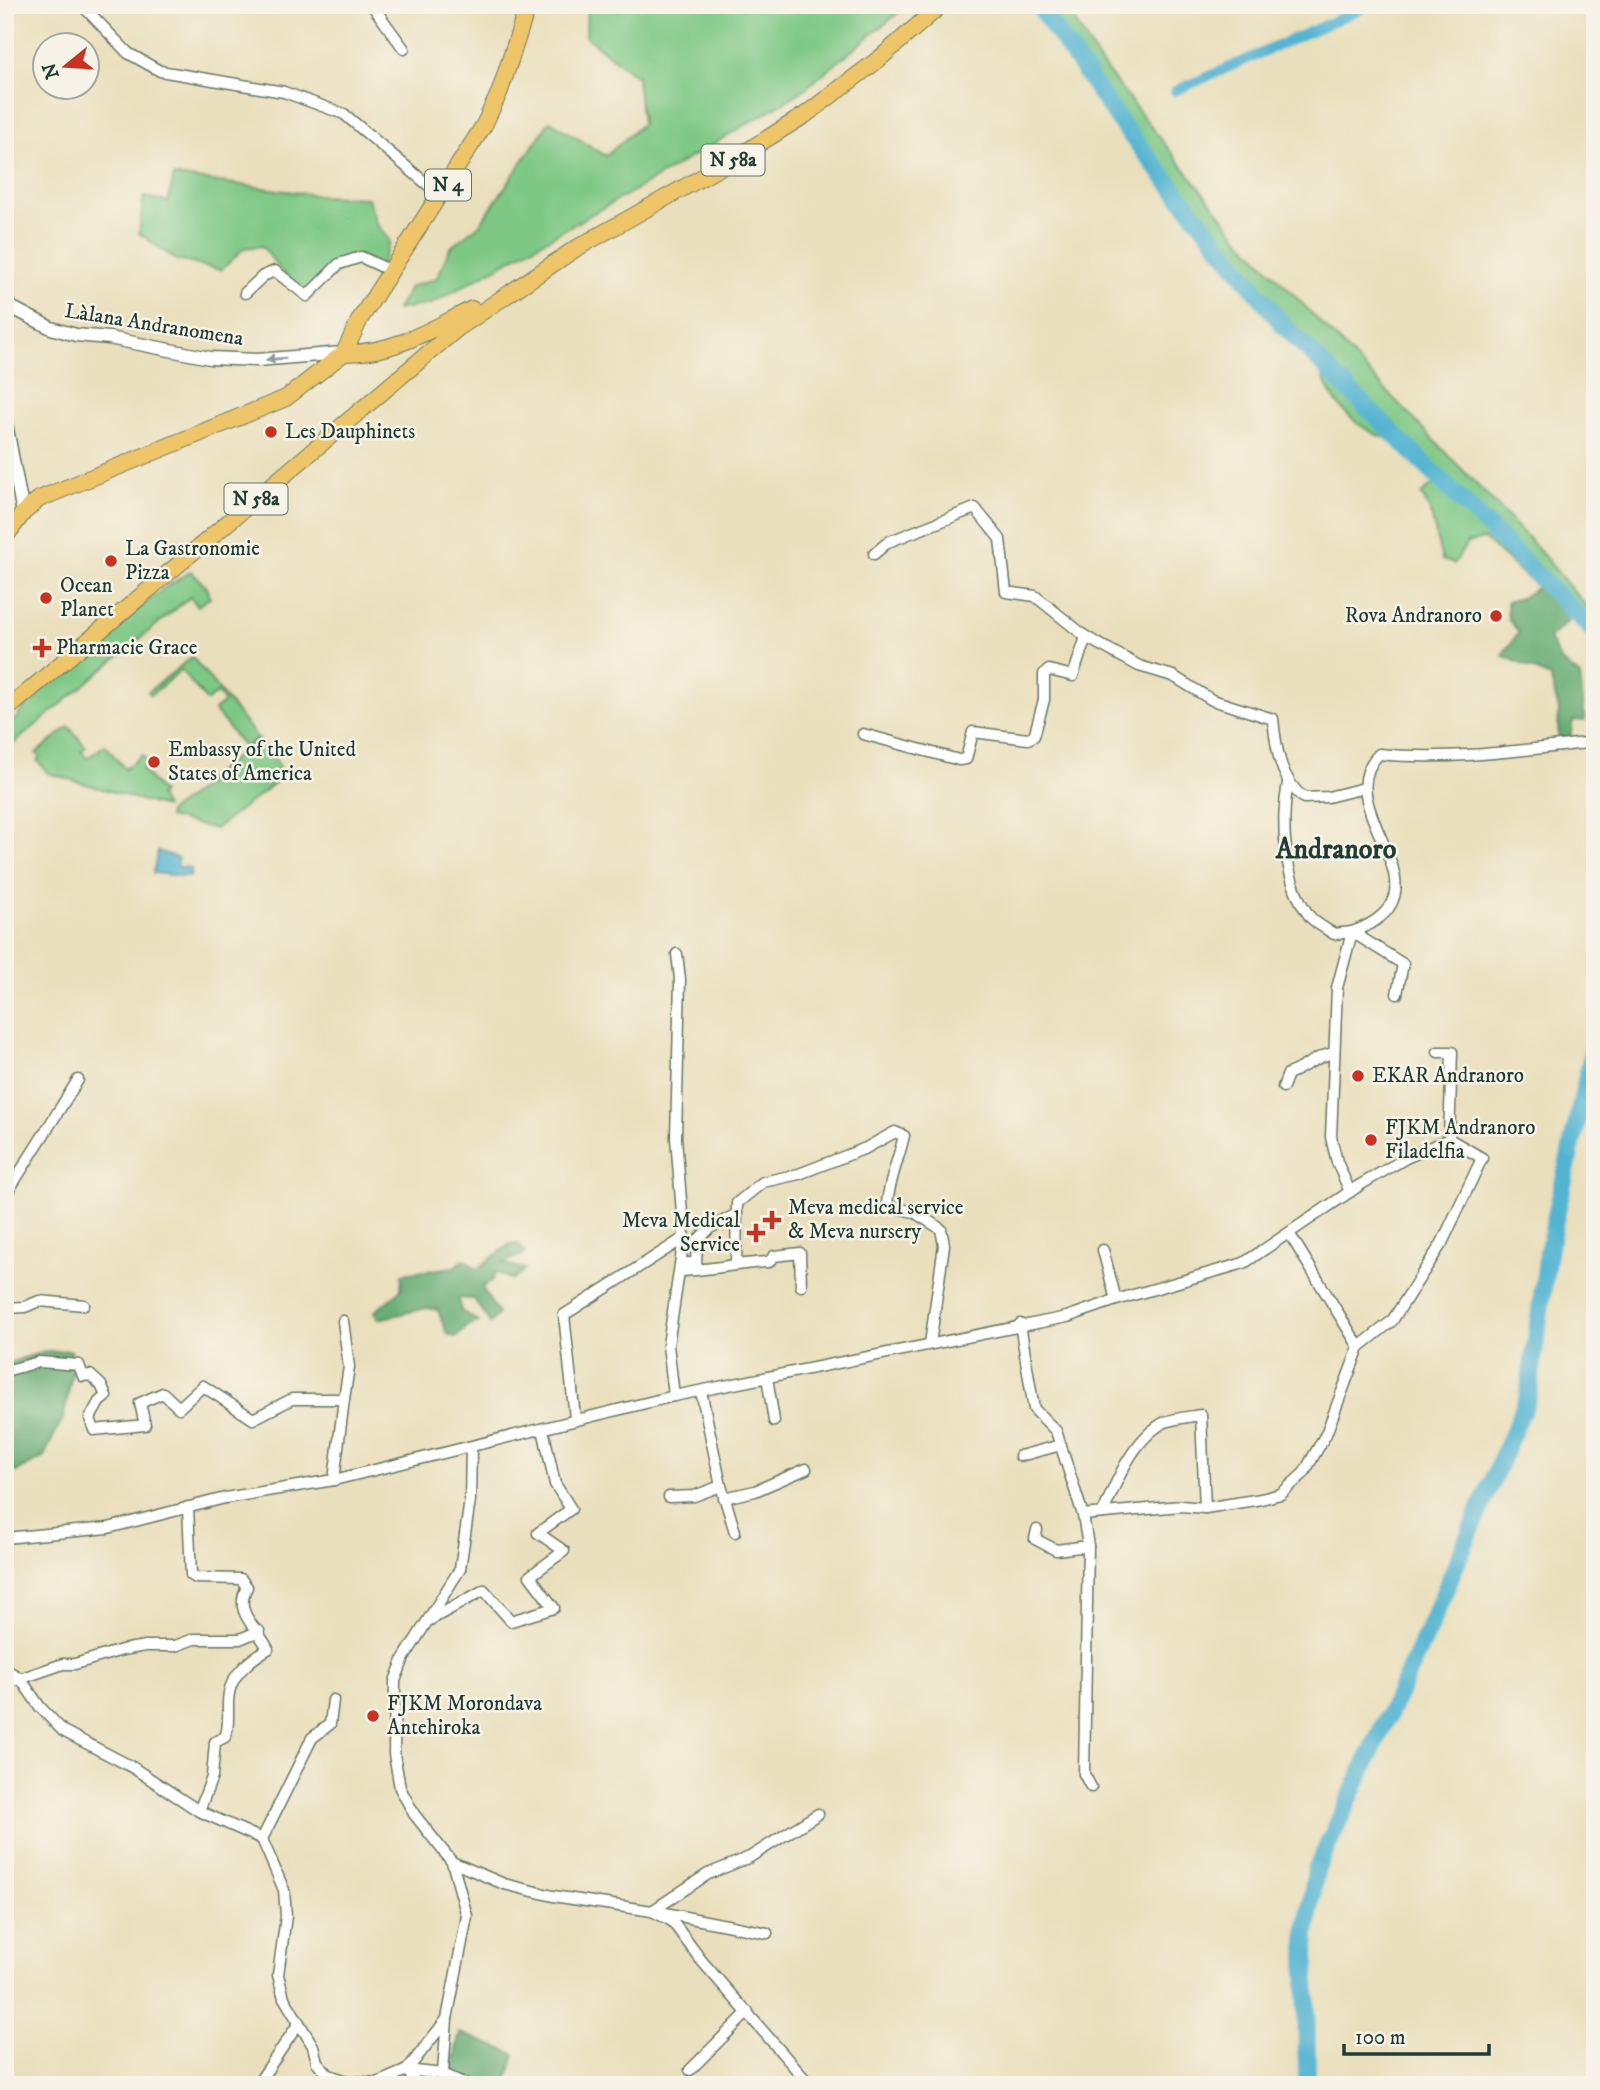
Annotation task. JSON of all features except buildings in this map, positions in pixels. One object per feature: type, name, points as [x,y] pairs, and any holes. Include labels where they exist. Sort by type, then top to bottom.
[{"type":"main road","name":"N 4","points":[[5,537],[23,513],[39,499],[286,398],[344,353],[360,319],[484,125],[500,92],[528,5]]},
{"type":"main road","name":"N 58a","points":[[5,711],[458,328],[575,249],[805,116],[879,59],[941,5]]},
{"type":"main road","points":[[344,353],[369,354],[388,349],[510,291]]},
{"type":"street","points":[[82,5],[128,53],[160,71],[284,92],[344,114],[441,196]]},
{"type":"street","points":[[372,5],[404,49]]},
{"type":"street","points":[[245,293],[262,276],[275,271],[307,296],[339,264],[361,257],[391,271]]},
{"type":"street","name":"Làlana Andranomena","points":[[5,304],[51,328],[76,335],[109,338],[210,358],[257,360],[344,353]]},
{"type":"street","points":[[5,418],[23,513]]},
{"type":"street","points":[[874,554],[888,542],[975,508],[1000,539],[1006,592],[1035,596],[1086,637],[1139,666],[1173,676],[1212,700],[1273,719],[1276,747],[1288,783],[1304,798],[1328,797],[1364,788]]},
{"type":"street","points":[[863,734],[959,760],[966,758],[973,732],[1028,739],[1034,736],[1044,700],[1044,674],[1049,670],[1073,676],[1086,637]]},
{"type":"street","points":[[1288,783],[1283,810],[1284,829],[1300,901],[1312,920],[1334,934],[1352,932],[1371,925],[1388,912],[1397,893],[1391,865],[1364,788],[1366,772],[1379,754],[1410,757],[1465,755],[1595,742]]},
{"type":"street","points":[[1352,932],[1403,964],[1397,994]]},
{"type":"street","points":[[1350,1192],[1337,1162],[1331,1137],[1337,988],[1352,932]]},
{"type":"street","points":[[674,1396],[668,1345],[684,1238],[676,1138],[680,979],[677,954]]},
{"type":"street","points":[[1283,1087],[1288,1074],[1304,1068],[1318,1055],[1334,1052]]},
{"type":"street","points":[[1438,1052],[1452,1052],[1449,1139]]},
{"type":"street","points":[[5,1196],[78,1080]]},
{"type":"street","points":[[736,1263],[737,1203],[763,1182],[799,1174],[866,1148],[895,1132],[904,1136],[893,1184],[887,1192],[887,1206],[914,1212],[942,1229],[944,1245],[930,1344]]},
{"type":"street","points":[[5,1538],[108,1528],[188,1507],[334,1480],[543,1429],[575,1418],[674,1396],[1020,1324],[1067,1317],[1244,1263],[1406,1158],[1449,1139]]},
{"type":"street","points":[[1083,1515],[1181,1506],[1205,1507],[1281,1494],[1304,1473],[1325,1434],[1359,1346],[1392,1321],[1442,1243],[1482,1158],[1449,1139]]},
{"type":"street","points":[[680,1271],[688,1263],[696,1264],[698,1241],[710,1228],[737,1213]]},
{"type":"street","points":[[1289,1233],[1359,1346]]},
{"type":"street","points":[[575,1418],[564,1315],[684,1238]]},
{"type":"street","points":[[1103,1250],[1116,1300]]},
{"type":"street","points":[[680,1271],[736,1263],[769,1262],[774,1256],[800,1253],[801,1286]]},
{"type":"street","points":[[5,1308],[24,1307],[38,1301],[84,1305]]},
{"type":"street","points":[[334,1480],[349,1367],[343,1321]]},
{"type":"street","points":[[1020,1324],[1034,1409],[1056,1431],[1083,1515],[1088,1546],[1084,1774],[1091,1787]]},
{"type":"street","points":[[5,1371],[39,1362],[79,1365],[83,1376],[90,1375],[101,1385],[106,1396],[99,1402],[90,1419],[94,1430],[145,1424],[140,1403],[163,1393],[179,1408],[203,1386],[253,1419],[292,1399],[344,1399]]},
{"type":"street","points":[[767,1377],[774,1420]]},
{"type":"street","points":[[701,1391],[721,1486],[735,1532]]},
{"type":"street","points":[[1103,1513],[1120,1473],[1155,1430],[1164,1423],[1201,1415],[1205,1507]]},
{"type":"street","points":[[429,1620],[484,1590],[511,1621],[554,1608],[530,1576],[564,1551],[538,1534],[571,1509],[555,1483],[543,1429]]},
{"type":"street","points":[[1020,1456],[1061,1445]]},
{"type":"street","points":[[443,2080],[447,2019],[467,1916],[452,1862],[414,1814],[400,1788],[394,1754],[395,1681],[404,1658],[460,1569],[470,1500],[471,1447]]},
{"type":"street","points":[[724,1498],[755,1491],[806,1469]]},
{"type":"street","points":[[670,1497],[694,1496],[721,1486]]},
{"type":"street","points":[[188,1507],[191,1574],[196,1578],[241,1579],[247,1587],[241,1606],[247,1621],[259,1631],[268,1648],[248,1660],[229,1690],[228,1730],[225,1737],[215,1742],[212,1777],[200,1811]]},
{"type":"street","points":[[1037,1530],[1035,1539],[1056,1550],[1088,1546]]},
{"type":"street","points":[[5,1684],[63,1664],[75,1664],[145,1646],[175,1646],[194,1639],[240,1639],[259,1631]]},
{"type":"street","points":[[5,1670],[20,1678],[40,1707],[63,1731],[132,1766],[200,1811],[262,1839],[285,1889],[286,1916],[278,1975],[284,1998],[313,2046],[317,2062],[329,2075],[347,2081],[377,2083],[407,2070],[447,2019]]},
{"type":"street","points":[[262,1839],[312,1738],[330,1724],[333,1700]]},
{"type":"street","points":[[652,1911],[708,1874],[750,1857],[818,1814]]},
{"type":"street","points":[[452,1862],[504,1884],[553,1896],[767,1933]]},
{"type":"street","points":[[652,1911],[672,1921],[701,1960],[810,2085]]},
{"type":"street","points":[[690,2070],[748,2012]]},
{"type":"street","points":[[257,2085],[299,2023]]},
{"type":"street","points":[[407,2070],[468,2085]]},
{"type":"street","points":[[407,2070],[417,2085]]},
{"type":"green space","points":[[587,5],[908,5],[801,92],[644,185],[431,304],[397,310],[410,287],[437,278],[450,248],[480,224],[550,121],[606,156],[642,124],[637,77],[586,37]]},
{"type":"green space","points":[[1030,5],[1065,5],[1100,62],[1241,240],[1532,542],[1595,616],[1595,646],[1572,618],[1484,539],[1467,543],[1454,564],[1442,560],[1430,510],[1421,494],[1435,483],[1396,440],[1360,425],[1340,406],[1322,371],[1224,256]]},
{"type":"green space","points":[[174,176],[323,196],[368,198],[376,223],[390,242],[380,267],[359,255],[309,294],[283,273],[262,246],[244,248],[221,270],[177,260],[139,233],[144,197],[168,202]]},
{"type":"green space","points":[[191,571],[207,588],[210,597],[198,606],[190,597],[13,744],[5,732],[35,694],[163,589]]},
{"type":"green space","points":[[1538,587],[1572,618],[1549,638],[1560,660],[1580,676],[1585,721],[1573,720],[1570,738],[1558,739],[1559,710],[1550,677],[1502,655],[1519,632],[1508,619],[1507,602],[1523,597]]},
{"type":"green space","points":[[192,657],[223,695],[220,697],[217,693],[207,701],[181,670],[151,695],[148,692]]},
{"type":"green space","points":[[224,697],[257,737],[244,747],[214,710],[224,702]]},
{"type":"green space","points":[[69,727],[86,747],[81,751],[87,758],[105,745],[125,769],[142,755],[149,763],[142,769],[162,793],[159,796],[165,807],[48,773],[37,760],[40,757],[36,753]]},
{"type":"green space","points":[[258,739],[278,764],[279,776],[276,782],[215,829],[168,817],[169,812],[207,784],[206,781]]},
{"type":"green space","points":[[510,1244],[518,1244],[525,1253],[503,1263],[525,1269],[513,1280],[495,1272],[492,1281],[482,1288],[498,1314],[490,1323],[474,1299],[458,1298],[461,1311],[479,1322],[469,1325],[456,1337],[447,1334],[438,1310],[427,1308],[378,1319],[374,1312],[401,1290],[402,1274],[454,1267],[464,1259],[477,1269]]},
{"type":"green space","points":[[71,1350],[73,1368],[64,1416],[43,1458],[13,1473],[5,1468],[5,1364],[39,1353]]},
{"type":"green space","points":[[460,2033],[515,2054],[506,2085],[474,2085],[450,2074]]},
{"type":"water","points":[[158,851],[178,858],[178,867],[191,868],[190,877],[153,873]]},
{"type":"waterway","points":[[1038,5],[1121,123],[1284,326],[1595,632]]},
{"type":"waterway","points":[[1175,91],[1370,5]]},
{"type":"waterway","points":[[1307,2085],[1306,1934],[1316,1870],[1428,1630],[1528,1397],[1548,1252],[1595,1040]]},
{"type":"place","name":"Les Dauphinets","points":[[271,432]]},
{"type":"place","name":"La Gastronomie Pizza","points":[[111,561]]},
{"type":"place","name":"Ocean Planet","points":[[46,598]]},
{"type":"place","name":"Rova Andranoro","points":[[1496,616]]},
{"type":"place","name":"Pharmacie Grace","points":[[42,648]]},
{"type":"place","name":"Embassy of the United States of America","points":[[154,762]]},
{"type":"place","name":"EKAR Andranoro","points":[[1358,1076]]},
{"type":"place","name":"FJKM Andranoro Filadelfia","points":[[1371,1140]]},
{"type":"place","name":"Meva medical service & Meva nursery","points":[[772,1220]]},
{"type":"place","name":"Meva Medical Service","points":[[756,1233]]},
{"type":"place","name":"FJKM Morondava Antehiroka","points":[[373,1716]]},
{"type":"district","name":"Andranoro","points":[[1336,849]]}]
